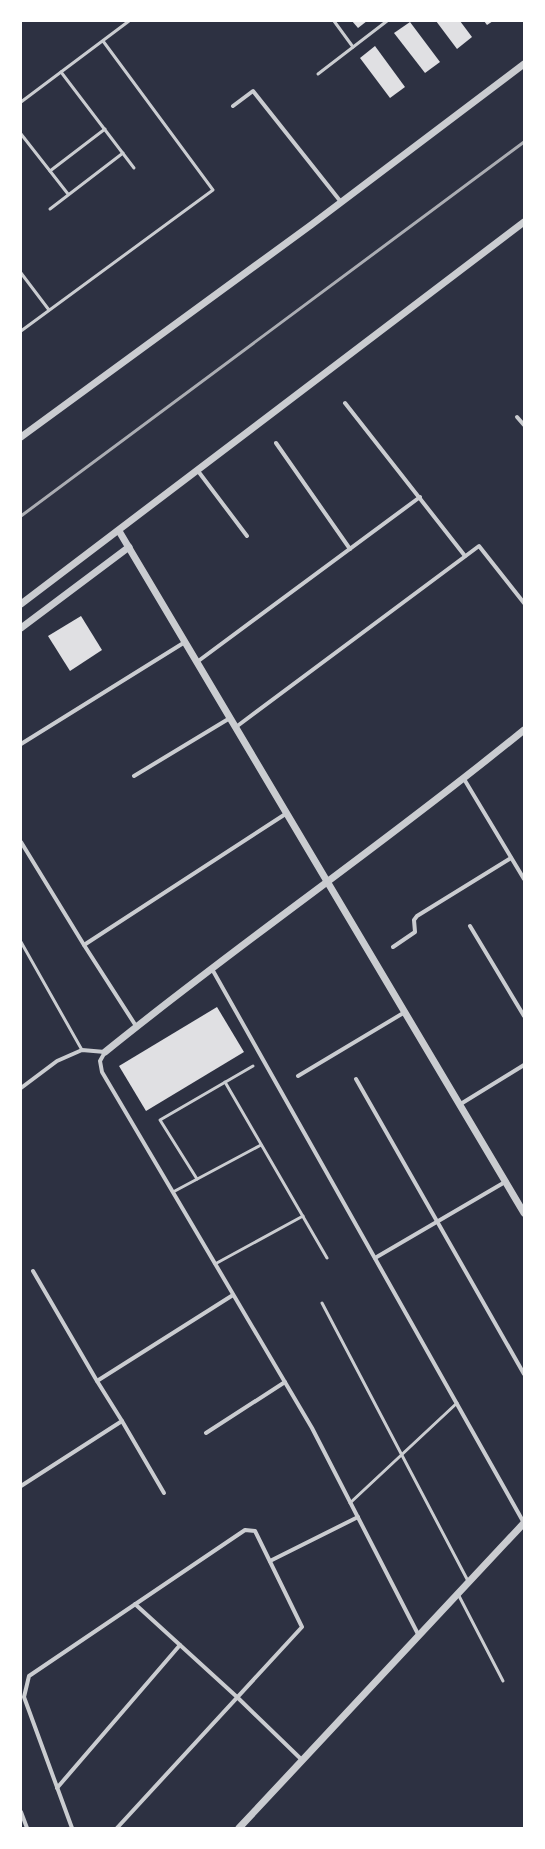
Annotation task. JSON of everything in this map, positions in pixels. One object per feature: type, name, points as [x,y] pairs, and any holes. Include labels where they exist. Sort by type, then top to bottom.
[{"type":"street","points":[[21,437],[341,202],[524,64]]},
{"type":"street","points":[[233,106],[253,91],[341,202]]},
{"type":"street","points":[[21,604],[524,222]]},
{"type":"street","points":[[345,403],[465,556]]},
{"type":"street","points":[[517,417],[524,425]]},
{"type":"street","points":[[276,443],[350,549]]},
{"type":"street","points":[[198,471],[247,536]]},
{"type":"street","points":[[197,662],[420,497]]},
{"type":"street","points":[[119,531],[524,1213]]},
{"type":"street","points":[[236,727],[480,546],[524,603]]},
{"type":"street","points":[[21,628],[129,547]]},
{"type":"street","points":[[21,744],[185,642]]},
{"type":"street","points":[[134,776],[230,718]]},
{"type":"street","points":[[419,1636],[312,1428],[102,1072],[100,1061],[105,1052],[136,1026],[464,779],[524,730]]},
{"type":"street","points":[[464,779],[524,879]]},
{"type":"street","points":[[84,944],[287,813]]},
{"type":"street","points":[[21,842],[136,1026]]},
{"type":"street","points":[[393,947],[415,932],[414,920],[417,916],[511,858]]},
{"type":"street","points":[[470,926],[524,1016]]},
{"type":"street","points":[[212,968],[524,1523],[239,1828]]},
{"type":"street","points":[[298,1076],[405,1012]]},
{"type":"street","points":[[21,1088],[57,1061],[82,1050],[105,1052]]},
{"type":"street","points":[[460,1105],[524,1065]]},
{"type":"street","points":[[356,1079],[436,1222],[524,1374]]},
{"type":"street","points":[[375,1258],[505,1182]]},
{"type":"street","points":[[33,1271],[164,1493]]},
{"type":"street","points":[[97,1381],[233,1295]]},
{"type":"street","points":[[206,1434],[285,1382]]},
{"type":"street","points":[[21,1486],[122,1420]]},
{"type":"street","points":[[270,1561],[358,1517]]},
{"type":"street","points":[[72,1828],[24,1697],[30,1676],[245,1530],[255,1531],[302,1627],[117,1828]]},
{"type":"street","points":[[135,1604],[237,1697],[302,1760]]},
{"type":"street","points":[[58,1788],[180,1645]]},
{"type":"street","points":[[21,1812],[27,1828]]},
{"type":"lane","points":[[21,102],[129,21]]},
{"type":"lane","points":[[334,21],[353,47]]},
{"type":"lane","points":[[318,74],[387,21]]},
{"type":"lane","points":[[21,331],[213,190],[103,40]]},
{"type":"lane","points":[[62,72],[134,168]]},
{"type":"lane","points":[[50,171],[105,129]]},
{"type":"lane","points":[[21,134],[68,194]]},
{"type":"lane","points":[[50,209],[123,153]]},
{"type":"lane","points":[[21,273],[49,310]]},
{"type":"lane","points":[[21,942],[82,1050]]},
{"type":"lane","points":[[197,1179],[160,1120],[252,1066]]},
{"type":"lane","points":[[226,1082],[327,1258]]},
{"type":"lane","points":[[173,1192],[262,1145]]},
{"type":"lane","points":[[215,1264],[303,1216]]},
{"type":"lane","points":[[322,1303],[468,1582]]},
{"type":"lane","points":[[350,1503],[457,1403]]},
{"type":"lane","points":[[458,1594],[503,1681]]},
{"type":"building","points":[[352,21],[367,21],[358,28]]},
{"type":"building","points":[[436,21],[460,21],[472,37],[457,49]]},
{"type":"building","points":[[484,21],[493,21],[487,25]]},
{"type":"building","points":[[410,22],[440,62],[425,73],[394,33]]},
{"type":"building","points":[[375,46],[405,87],[390,98],[360,58]]},
{"type":"building","points":[[81,616],[102,650],[70,671],[48,636]]},
{"type":"building","points":[[217,1007],[244,1052],[146,1111],[119,1066]]},
{"type":"railway","points":[[21,516],[524,142]]}]
